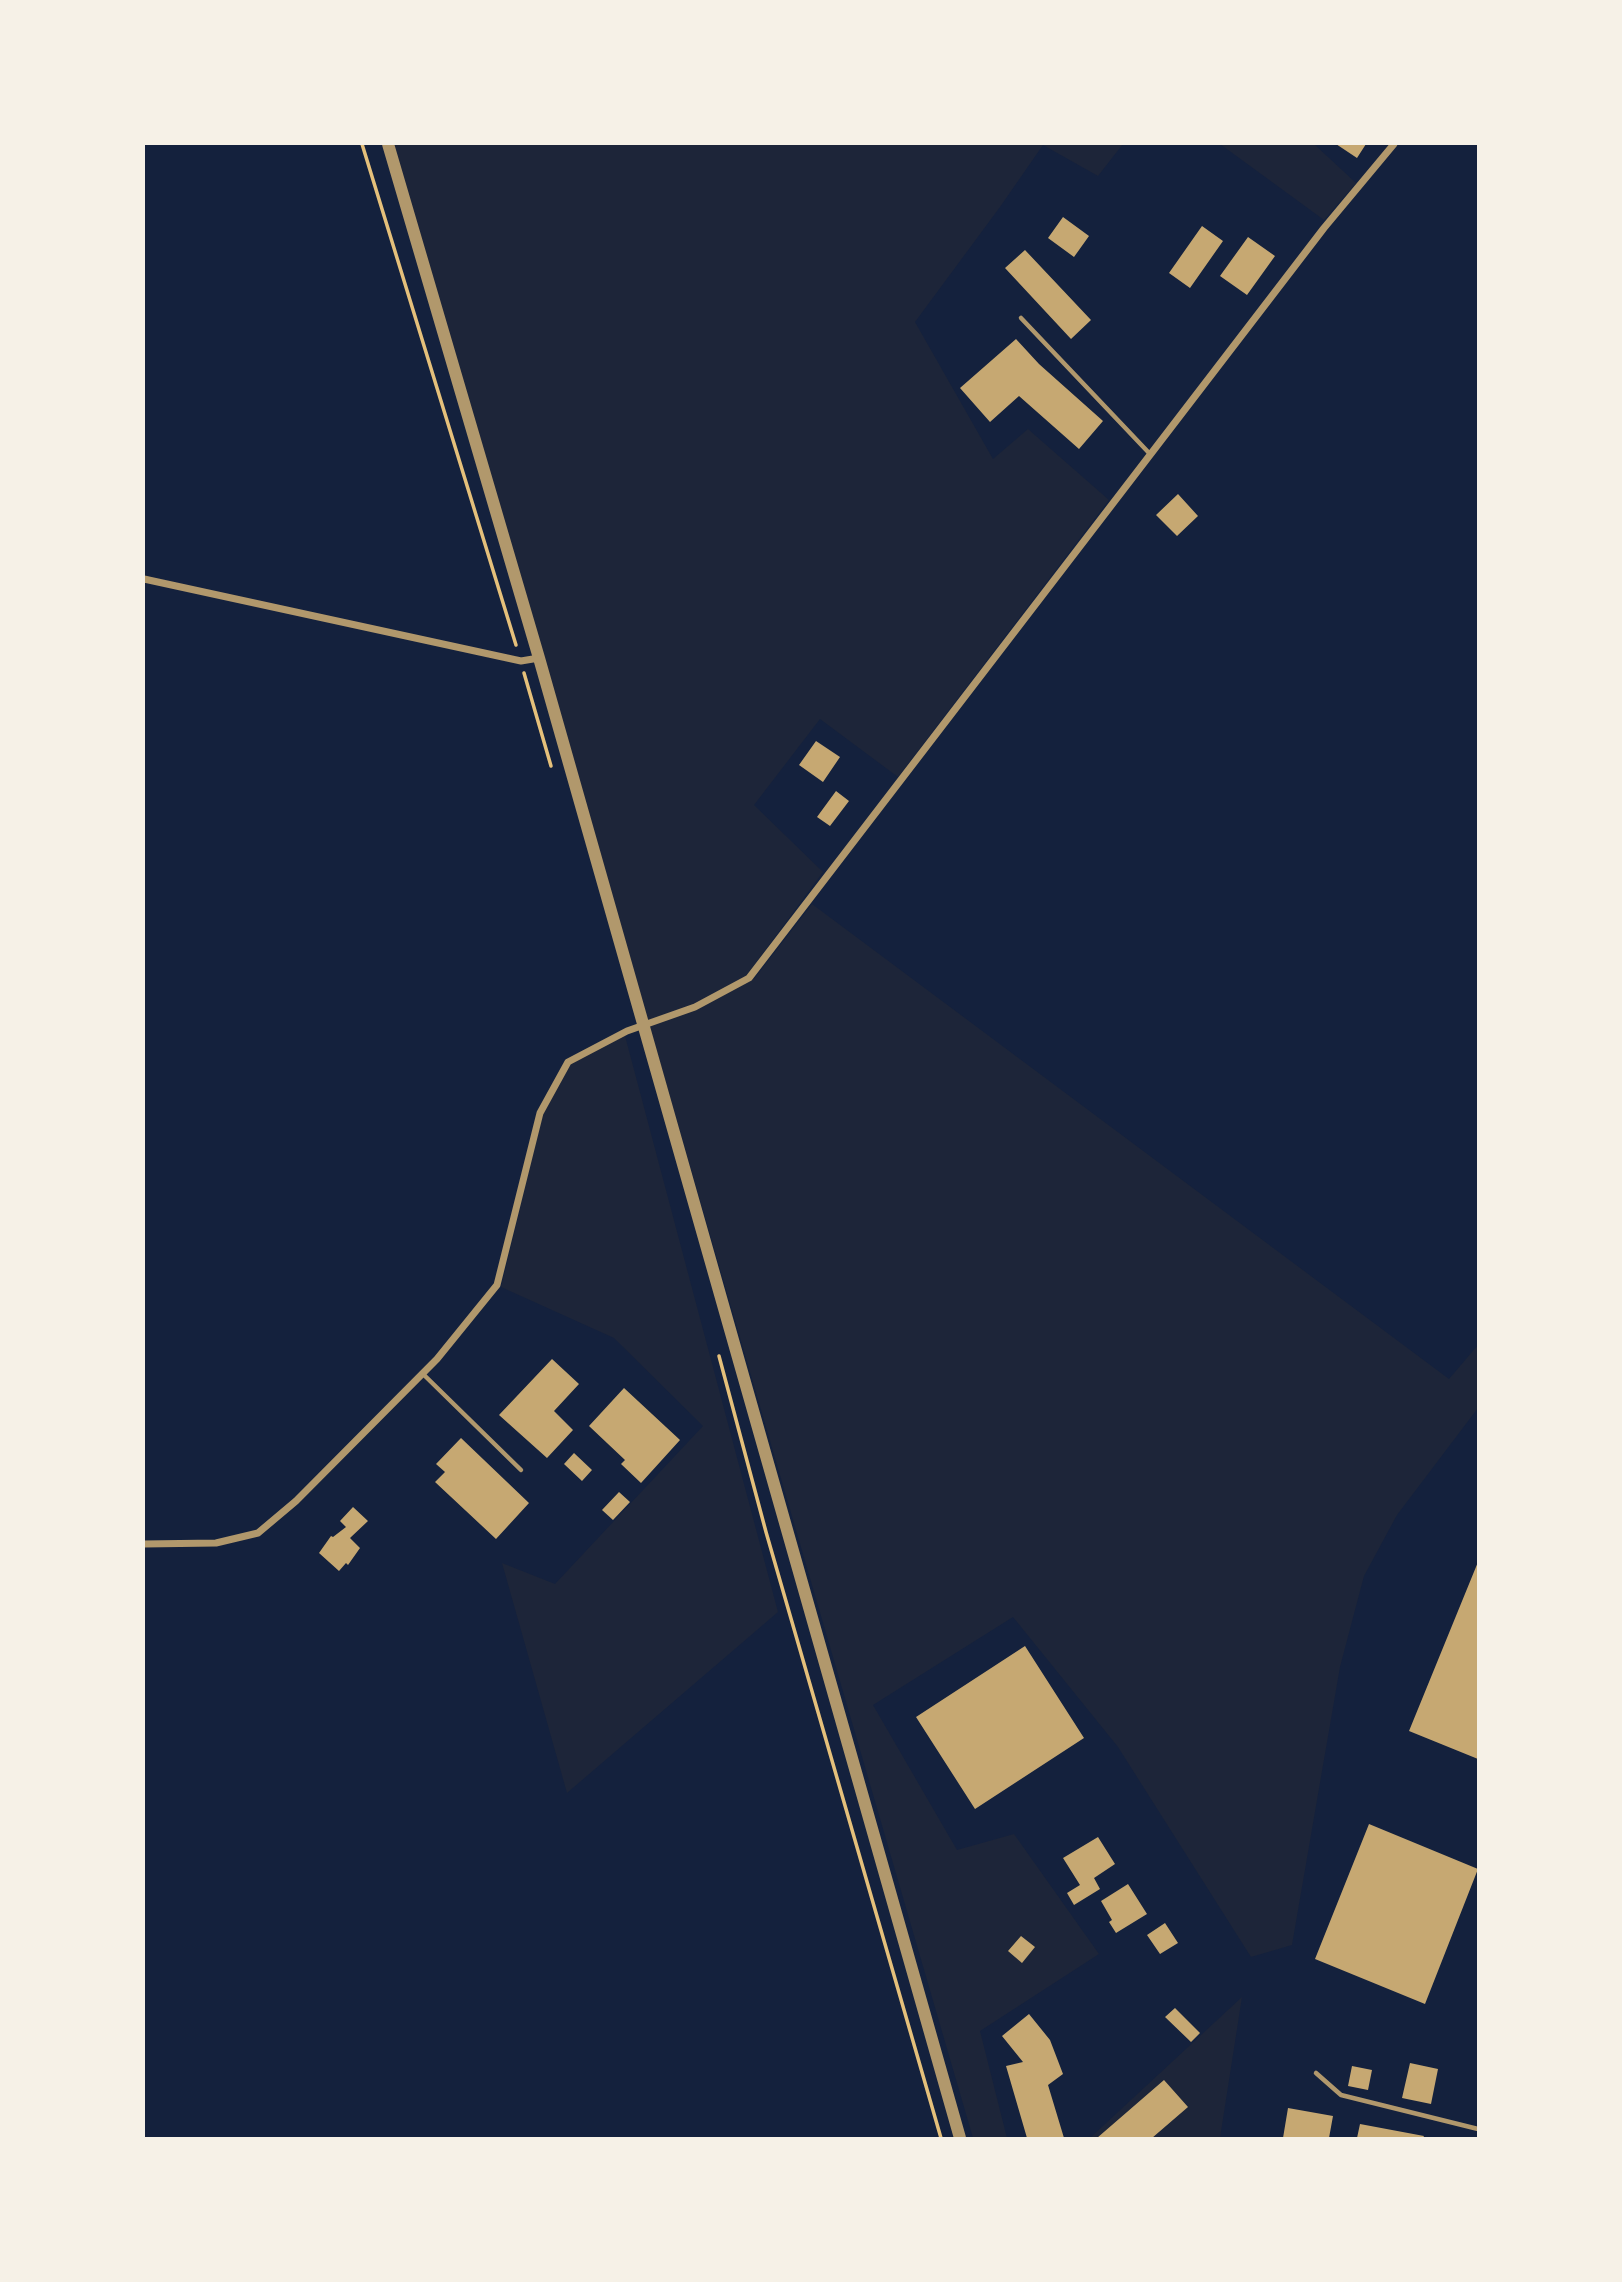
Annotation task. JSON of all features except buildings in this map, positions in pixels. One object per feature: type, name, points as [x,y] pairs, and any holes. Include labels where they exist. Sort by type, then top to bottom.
[{"type":"street","points":[[388,144],[539,658],[960,2138]]},
{"type":"street","points":[[144,1544],[216,1543],[258,1533],[296,1501],[437,1359],[497,1285],[540,1113],[568,1062],[628,1031],[695,1007],[749,978],[1324,228],[1394,144]]},
{"type":"street","points":[[144,579],[521,661],[539,658]]},
{"type":"lane","points":[[1021,318],[1150,454]]},
{"type":"lane","points":[[422,1374],[522,1470]]},
{"type":"lane","points":[[1316,2073],[1341,2095],[1479,2129]]},
{"type":"path","points":[[362,144],[551,767]]},
{"type":"path","points":[[716,1344],[766,1532],[941,2138]]},
{"type":"shaded area","points":[[388,144],[1123,144],[1098,176],[1043,145],[915,322],[993,459],[1028,429],[1109,500],[898,777],[820,719],[754,805],[823,872],[749,972],[754,979],[812,904],[1449,1379],[1478,1345],[1478,1408],[1397,1515],[1364,1576],[1340,1667],[1292,1945],[1251,1957],[1118,1747],[1013,1617],[873,1705],[957,1850],[1014,1834],[1099,1954],[980,2031],[1007,2138],[973,2138],[594,836]]},
{"type":"shaded area","points":[[1220,144],[1314,144],[1356,183],[1324,220]]},
{"type":"shaded area","points":[[624,1032],[778,1612],[567,1793],[502,1563],[555,1584],[703,1426],[614,1338],[501,1287],[543,1114],[570,1063]]},
{"type":"shaded area","points":[[1242,1997],[1220,2138],[1090,2138]]}]
